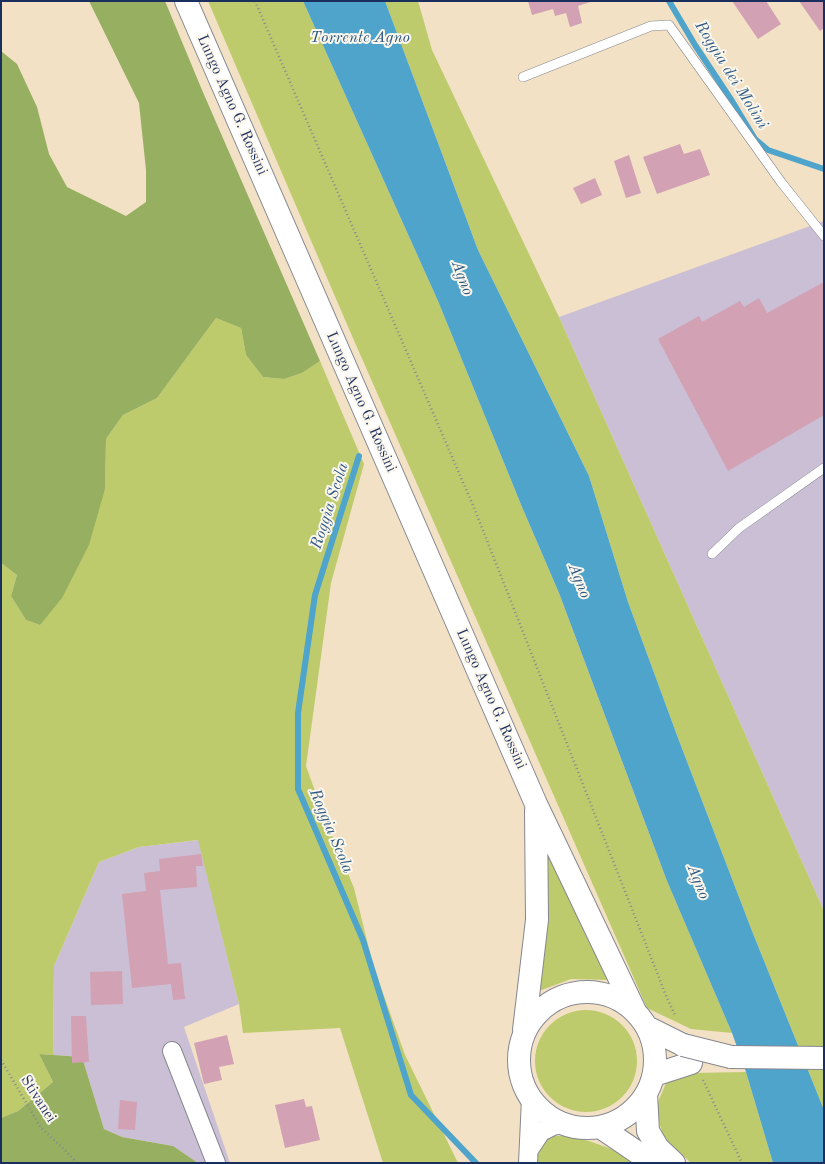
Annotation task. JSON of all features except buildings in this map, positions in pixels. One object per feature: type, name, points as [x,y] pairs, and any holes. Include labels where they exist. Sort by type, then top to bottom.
[{"type":"main road","name":"Lungo Agno G. Rossini","points":[[186,1],[536,804],[653,1042],[655,1059],[650,1085],[648,1131],[658,1148],[674,1163]]},
{"type":"main road","name":"Lungo Agno G. Rossini","points":[[536,804],[537,920],[524,1032],[518,1054],[520,1078],[531,1099],[548,1116],[564,1124],[582,1128],[600,1127],[619,1121],[634,1110],[650,1085]]},
{"type":"main road","name":"Lungo Agno G. Rossini","points":[[524,1032],[537,1013],[554,999],[575,992],[598,992],[619,1000],[641,1019]]},
{"type":"main road","points":[[641,1019],[692,1061]]},
{"type":"main road","points":[[650,1085],[692,1061],[731,1057],[824,1058]]},
{"type":"main road","points":[[600,1127],[653,1163]]},
{"type":"street","points":[[172,1052],[216,1163]]},
{"type":"street","points":[[529,1156],[531,1099]]},
{"type":"street","points":[[529,1156],[541,1132],[553,1126],[564,1124]]},
{"type":"lane","points":[[524,77],[651,26],[669,25],[781,182],[824,236]]},
{"type":"lane","points":[[712,554],[739,528],[824,468]]},
{"type":"path","points":[[255,1],[475,510],[664,991],[676,1018]]},
{"type":"path","name":"Stivanei","points":[[1,1060],[41,1128],[78,1163]]},
{"type":"path","points":[[692,1061],[742,1163]]},
{"type":"shaded area","points":[[824,221],[824,911],[559,317]]},
{"type":"shaded area","points":[[199,840],[239,1004],[184,1027],[230,1163],[198,1163],[173,1146],[122,1137],[104,1129],[82,1057],[53,1055],[54,966],[99,862],[139,847]]},
{"type":"green space","points":[[89,1],[165,1],[202,90],[320,361],[302,373],[284,379],[263,377],[246,355],[241,328],[216,318],[157,398],[123,415],[106,439],[105,489],[89,545],[62,598],[40,625],[26,620],[11,596],[17,575],[1,563],[1,51],[17,64],[37,107],[49,154],[67,187],[126,216],[146,202],[146,170],[139,103]]},
{"type":"green space","points":[[208,1],[303,1],[438,301],[522,507],[559,593],[667,881],[732,1033],[691,1029],[647,1008],[349,329]]},
{"type":"green space","points":[[385,1],[418,1],[432,50],[559,317],[824,911],[824,1110],[752,931],[678,738],[628,602],[589,476],[478,250]]},
{"type":"green space","points":[[216,318],[241,328],[246,355],[263,377],[284,379],[302,373],[320,361],[364,464],[331,583],[306,766],[324,816],[354,888],[373,965],[405,1055],[458,1163],[383,1163],[340,1028],[243,1033],[239,1004],[198,840],[139,847],[99,862],[54,966],[53,1055],[39,1054],[53,1082],[18,1111],[1,1118],[1,563],[17,575],[11,596],[26,620],[40,625],[105,489],[106,439],[123,415],[157,398]]},
{"type":"green space","points":[[547,837],[610,980],[571,979],[539,991],[546,940]]},
{"type":"green space","points":[[586,1010],[605,1014],[622,1025],[633,1042],[637,1061],[633,1080],[622,1097],[605,1108],[586,1112],[567,1108],[550,1097],[539,1080],[535,1061],[539,1042],[550,1025],[567,1014]]},
{"type":"green space","points":[[39,1054],[82,1057],[104,1129],[122,1137],[173,1146],[198,1163],[1,1163],[1,1118],[18,1111],[53,1082]]},
{"type":"green space","points":[[746,1072],[773,1163],[691,1163],[664,1138],[655,1109],[666,1083],[692,1073]]},
{"type":"green space","points":[[551,1136],[569,1136],[589,1141],[614,1150],[635,1163],[537,1163],[536,1160],[541,1146]]},
{"type":"water","name":"Torrente Agno","points":[[303,1],[385,1],[478,250],[589,476],[628,602],[678,738],[752,931],[824,1110],[824,1163],[773,1163],[746,1072],[732,1033],[667,881],[559,593],[522,507],[438,301]]},
{"type":"waterway","name":"Roggia dei Molini","points":[[669,1],[695,45],[755,139],[768,150],[824,169]]},
{"type":"waterway","name":"Roggia Scola","points":[[359,456],[315,595],[298,713],[298,789],[363,940],[411,1095],[476,1163]]},
{"type":"water label","name":"Agno","points":[[462,278]]},
{"type":"water label","name":"Agno","points":[[579,581]]},
{"type":"water label","name":"Agno","points":[[698,882]]}]
